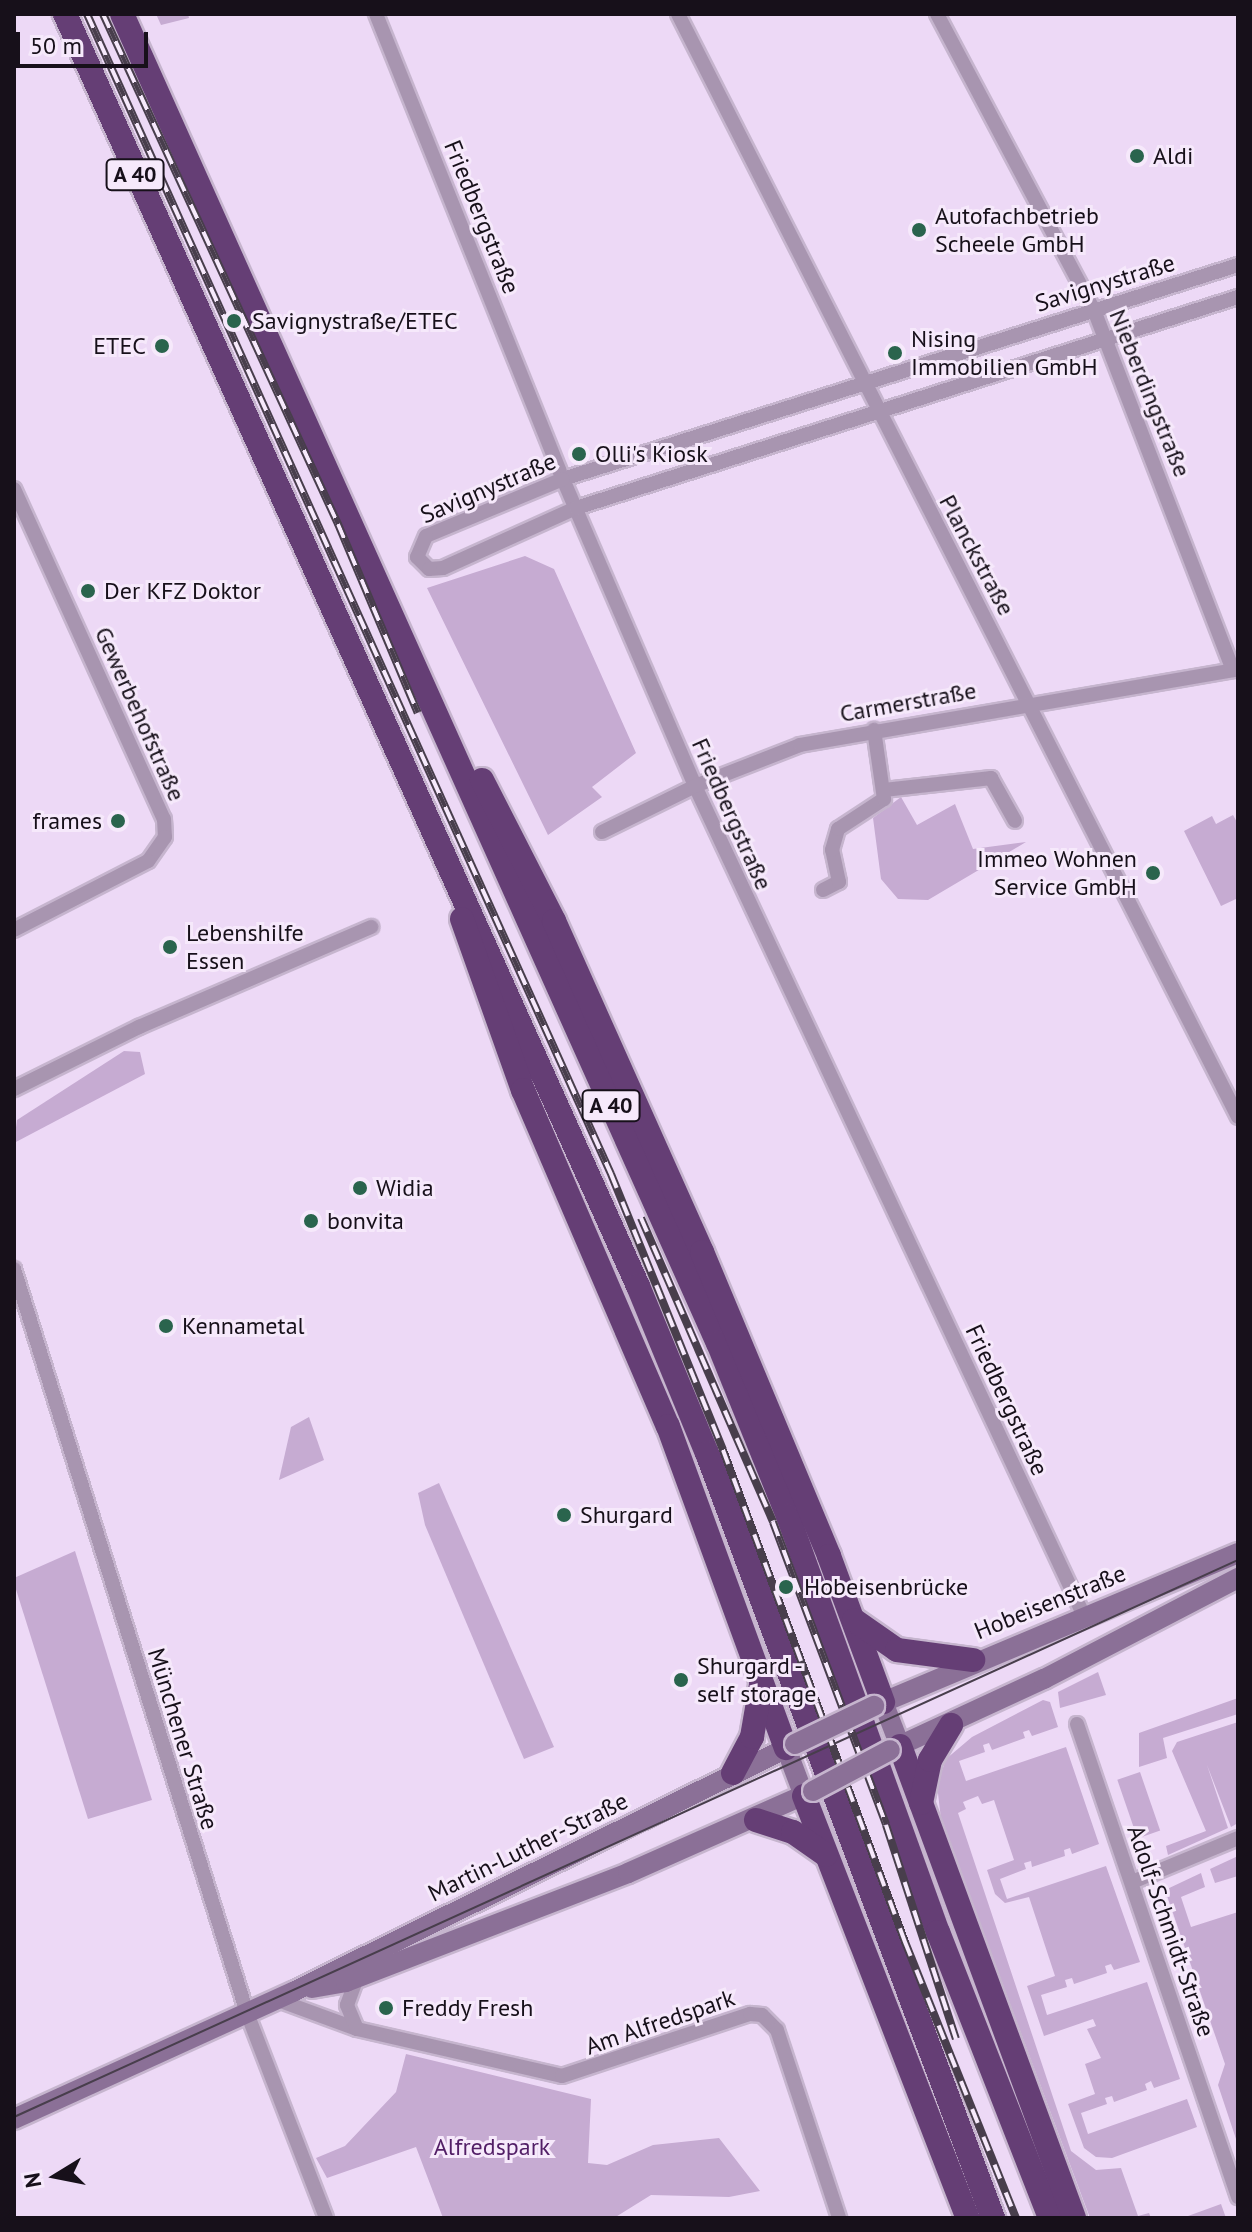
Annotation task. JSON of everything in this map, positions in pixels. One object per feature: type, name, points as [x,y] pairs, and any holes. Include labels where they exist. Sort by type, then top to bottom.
[{"type":"highway","points":[[55,14],[88,73]]},
{"type":"highway","name":"A 40","points":[[65,14],[88,73],[444,847],[707,1453],[993,2218]]},
{"type":"highway","name":"A 40","points":[[122,14],[436,706],[777,1487],[938,1932],[1050,2218]]},
{"type":"highway","points":[[436,706],[498,805],[554,921],[702,1252],[852,1618],[878,1704]]},
{"type":"highway","points":[[444,847],[469,944],[523,1090],[662,1412],[762,1679],[791,1746]]},
{"type":"highway","points":[[852,1618],[897,1650],[973,1660]]},
{"type":"highway","points":[[733,1773],[752,1737],[762,1679]]},
{"type":"highway","points":[[920,1805],[930,1760],[951,1725]]},
{"type":"highway","points":[[895,1748],[920,1805],[1074,2218]]},
{"type":"highway","points":[[808,1794],[826,1855],[968,2218]]},
{"type":"highway","points":[[756,1820],[793,1832],[826,1855]]},
{"type":"main road","name":"Hobeisenstraße","points":[[878,1704],[973,1660],[1238,1553]]},
{"type":"main road","points":[[878,1704],[895,1748],[951,1725],[1238,1578]]},
{"type":"main road","name":"Martin-Luther-Straße","points":[[14,2119],[247,2013],[878,1704]]},
{"type":"main road","points":[[791,1746],[808,1794]]},
{"type":"main road","name":"Martin-Luther-Straße","points":[[284,1995],[357,1978],[756,1820],[895,1748]]},
{"type":"street","name":"Friedbergstraße","points":[[376,14],[563,479],[695,786],[1084,1616]]},
{"type":"street","name":"Planckstraße","points":[[678,14],[876,412],[1032,703],[1050,748],[1238,1117]]},
{"type":"street","name":"Nieberdingstraße","points":[[937,14],[1094,310],[1236,669]]},
{"type":"street","name":"Savignystraße","points":[[1238,265],[861,382],[563,479],[426,536],[417,557],[436,570],[576,508],[1238,297]]},
{"type":"street","name":"Gewerbehofstraße","points":[[14,489],[164,819],[165,837],[148,861],[14,930]]},
{"type":"street","name":"Carmerstraße","points":[[602,832],[695,786],[800,745],[1236,669]]},
{"type":"street","points":[[823,890],[839,882],[832,850],[838,829],[880,805],[884,790],[874,730]]},
{"type":"street","points":[[884,790],[991,778],[1015,821]]},
{"type":"street","points":[[14,1089],[139,1027],[371,927]]},
{"type":"street","name":"Münchener Straße","points":[[14,1269],[247,2013],[326,2218]]},
{"type":"street","name":"Adolf-Schmidt-Straße","points":[[1077,1724],[1238,2197]]},
{"type":"street","points":[[1132,1882],[1238,1838]]},
{"type":"street","points":[[357,1978],[347,2005],[357,2029]]},
{"type":"street","name":"Am Alfredspark","points":[[284,1995],[357,2029],[562,2076],[750,2014],[762,2015],[777,2030],[839,2218]]},
{"type":"green space","points":[[156,14],[188,14],[189,18],[161,25]]},
{"type":"green space","points":[[525,556],[554,569],[636,753],[592,787],[602,797],[548,835],[427,588]]},
{"type":"green space","points":[[901,797],[917,825],[955,804],[973,849],[1026,842],[928,900],[898,899],[881,879],[873,818]]},
{"type":"green space","points":[[1233,815],[1238,824],[1238,898],[1221,906],[1184,831],[1212,816],[1216,824]]},
{"type":"green space","points":[[124,1051],[140,1052],[145,1074],[14,1143],[17,1120]]},
{"type":"green space","points":[[309,1417],[324,1460],[279,1480],[291,1427]]},
{"type":"green space","points":[[439,1483],[554,1747],[524,1759],[425,1525],[418,1493]]},
{"type":"green space","points":[[75,1551],[152,1800],[88,1819],[14,1583],[14,1578]]},
{"type":"green space","points":[[1098,1672],[1106,1695],[1060,1708],[1058,1692]]},
{"type":"green space","points":[[1238,1698],[1238,1714],[1163,1738],[1167,1758],[1139,1767],[1139,1733]]},
{"type":"green space","points":[[1043,1700],[1050,1702],[1058,1727],[1032,1736],[1029,1730],[1023,1732],[1025,1738],[992,1750],[989,1743],[983,1745],[985,1752],[959,1761],[966,1781],[1066,1747],[1099,1844],[1072,1854],[1070,1848],[1064,1850],[1065,1856],[1032,1867],[1031,1861],[1024,1863],[1026,1869],[1000,1879],[1007,1899],[1106,1866],[1140,1962],[1114,1970],[1111,1964],[1105,1966],[1107,1973],[1074,1984],[1072,1978],[1065,1980],[1067,1987],[1041,1995],[1047,2015],[1147,1982],[1180,2079],[1154,2088],[1151,2081],[1145,2084],[1147,2090],[1114,2102],[1112,2096],[1105,2098],[1107,2104],[1081,2113],[1088,2134],[1187,2099],[1197,2127],[1112,2158],[1096,2157],[1084,2148],[1068,2104],[1095,2094],[1085,2064],[1101,2058],[1087,2029],[1096,2026],[1093,2019],[1044,2036],[1027,1986],[1055,1976],[1029,1897],[1005,1903],[995,1894],[987,1870],[1014,1860],[994,1800],[982,1804],[978,1796],[963,1802],[966,1809],[958,1813],[1071,2151],[1096,2170],[1121,2168],[1138,2216],[1149,2213],[1151,2218],[1090,2218],[941,1819],[937,1785],[946,1759],[972,1737]]},
{"type":"green space","points":[[1238,1722],[1238,1823],[1231,1827],[1207,1765],[1228,1828],[1168,1855],[1166,1846],[1206,1831],[1172,1751],[1177,1742]]},
{"type":"green space","points":[[1140,1772],[1160,1831],[1137,1838],[1117,1780]]},
{"type":"green space","points":[[1238,1856],[1238,1876],[1215,1883],[1210,1869]]},
{"type":"green space","points":[[1201,1873],[1205,1887],[1181,1897],[1191,1927],[1238,1912],[1238,2145],[1218,2085],[1225,2064],[1165,1890]]},
{"type":"green space","name":"Alfredspark","points":[[406,2054],[591,2099],[588,2163],[607,2165],[653,2145],[719,2138],[760,2191],[729,2197],[651,2195],[614,2218],[443,2218],[416,2147],[327,2178],[316,2158],[345,2146],[396,2092]]},
{"type":"green space","points":[[1221,2204],[1226,2218],[1183,2218],[1188,2216]]},
{"type":"tram line","points":[[14,2117],[1238,1560]]},
{"type":"railway","points":[[87,14],[611,1174],[723,1450],[905,1942],[1016,2218]]},
{"type":"railway","points":[[103,14],[338,524],[418,713]]},
{"type":"railway","points":[[641,1218],[773,1522],[886,1825],[956,2039]]},
{"type":"place","name":"Aldi","points":[[1137,156]]},
{"type":"place","name":"Autofachbetrieb Scheele GmbH","points":[[919,230]]},
{"type":"place","name":"Savignystraße/ETEC","points":[[234,321]]},
{"type":"place","name":"ETEC","points":[[162,346]]},
{"type":"place","name":"Nising Immobilien GmbH","points":[[895,353]]},
{"type":"place","name":"Olli's Kiosk","points":[[579,454]]},
{"type":"place","name":"Der KFZ Doktor","points":[[88,591]]},
{"type":"place","name":"frames","points":[[118,821]]},
{"type":"place","name":"Immeo Wohnen Service GmbH","points":[[1153,873]]},
{"type":"place","name":"Lebenshilfe Essen","points":[[170,947]]},
{"type":"place","name":"Widia","points":[[360,1188]]},
{"type":"place","name":"bonvita","points":[[311,1221]]},
{"type":"place","name":"Kennametal","points":[[166,1326]]},
{"type":"place","name":"Shurgard","points":[[564,1515]]},
{"type":"place","name":"Hobeisenbrücke","points":[[786,1587]]},
{"type":"place","name":"Shurgard - self storage","points":[[681,1680]]},
{"type":"place","name":"Freddy Fresh","points":[[386,2008]]}]
